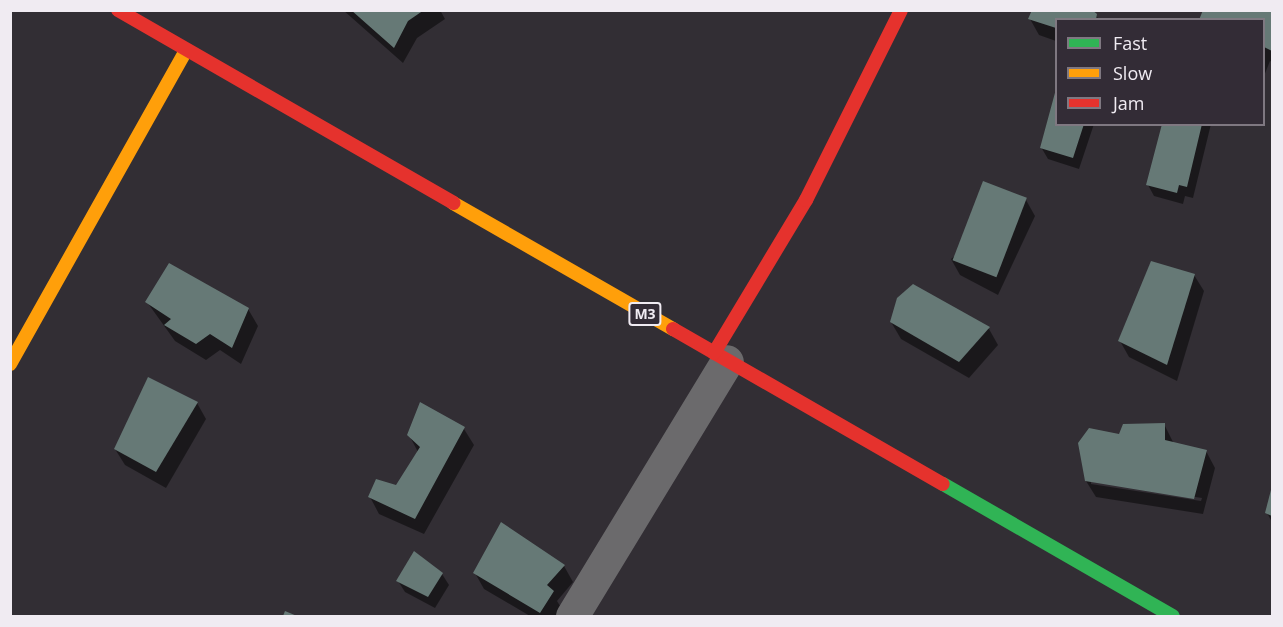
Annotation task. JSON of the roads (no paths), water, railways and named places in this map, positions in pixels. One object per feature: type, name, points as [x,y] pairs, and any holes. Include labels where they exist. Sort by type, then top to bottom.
[{"type":"main road","name":"M3","points":[[118,10],[1173,616]]},
{"type":"main road","points":[[720,357],[806,200],[901,10]]},
{"type":"main road","points":[[10,364],[186,50]]},
{"type":"street","points":[[572,616],[720,357]]}]
